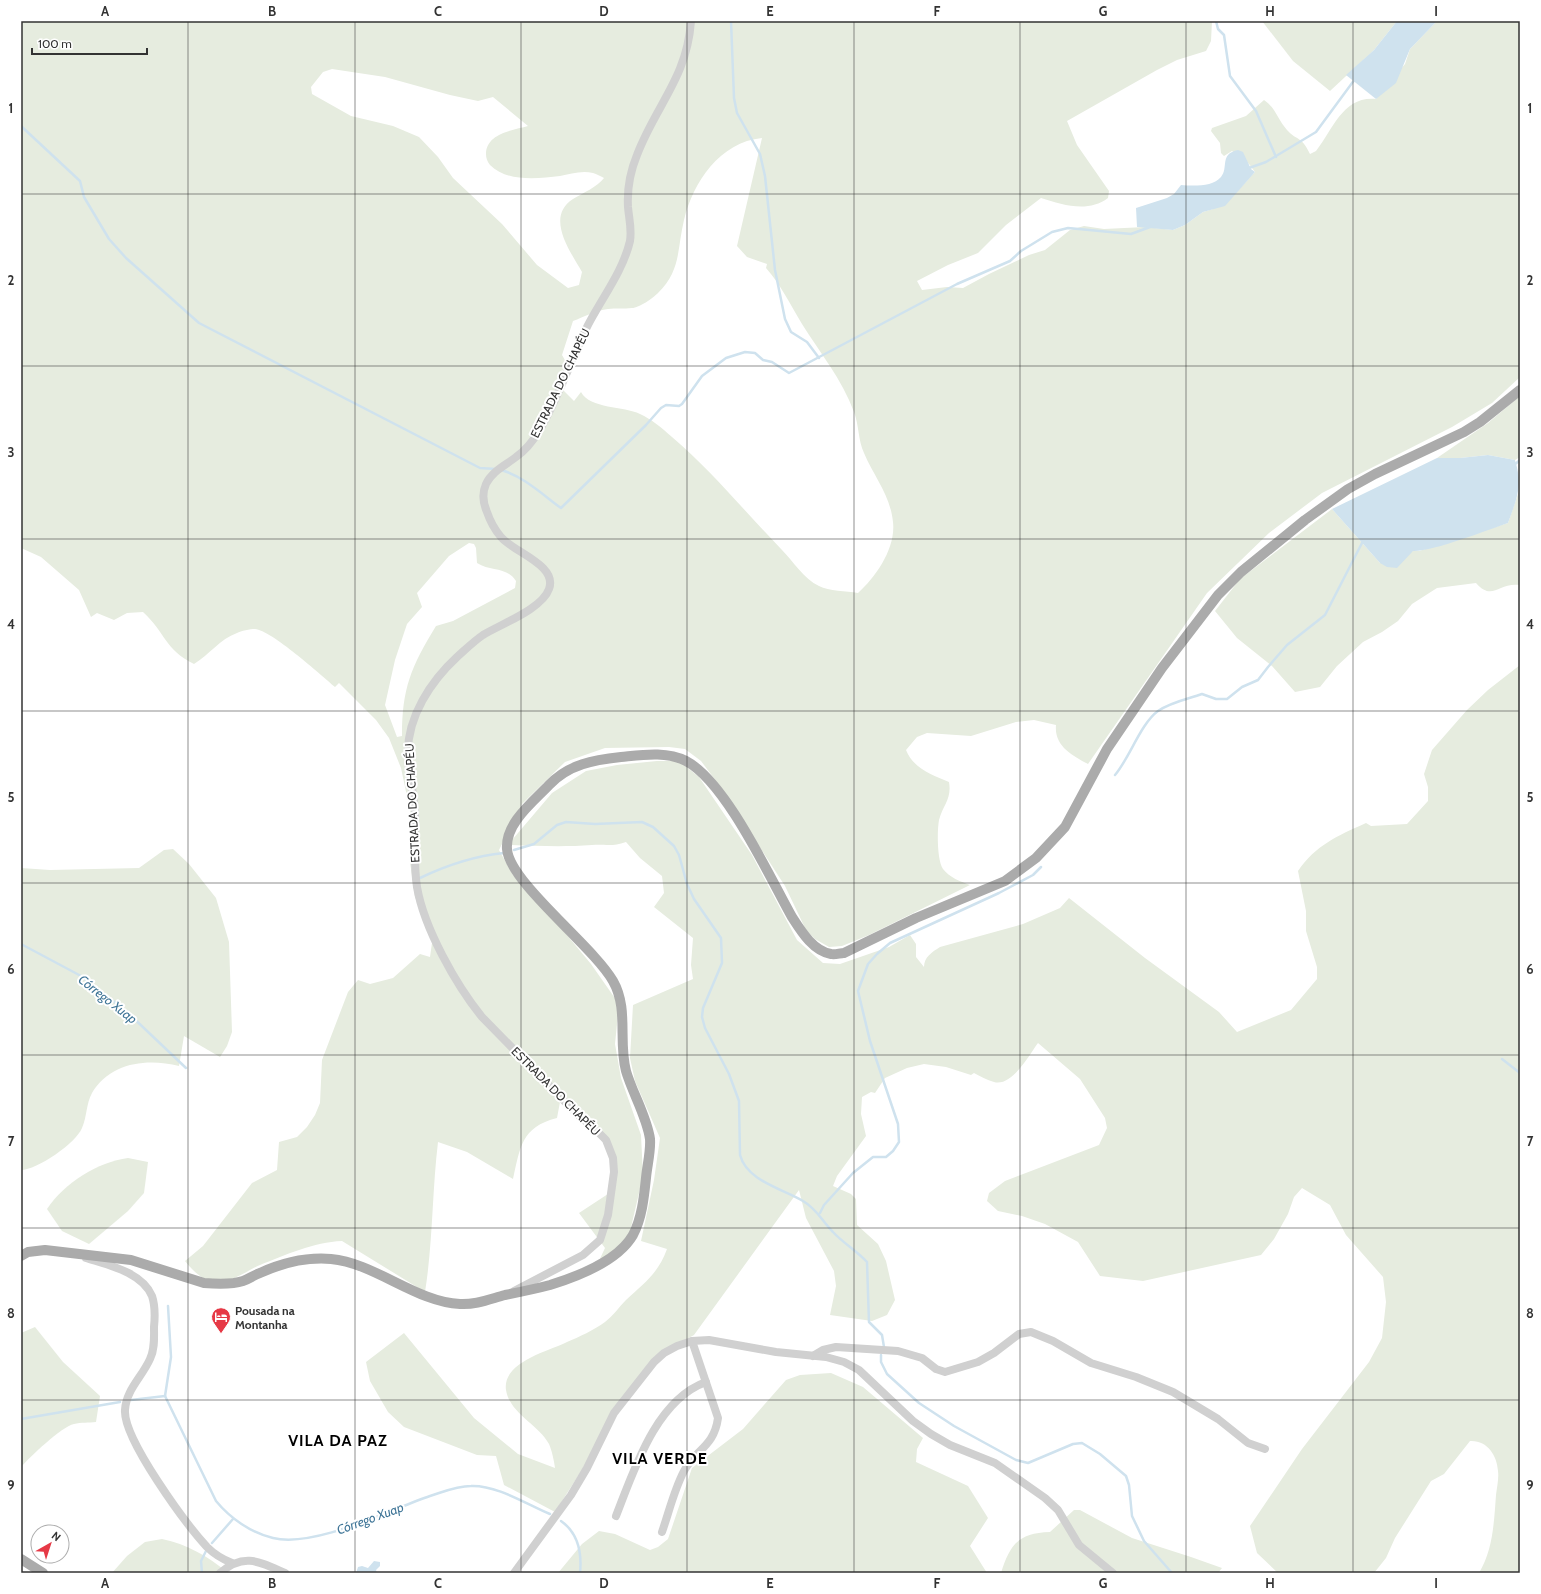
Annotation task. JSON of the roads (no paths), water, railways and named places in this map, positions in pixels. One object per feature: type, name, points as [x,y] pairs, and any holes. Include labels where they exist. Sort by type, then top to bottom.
[{"type":"main road","points":[[21,1256],[28,1252],[45,1250],[131,1260],[204,1283],[215,1284],[242,1282],[261,1272],[305,1259],[332,1259],[360,1266],[449,1303],[464,1304],[477,1303],[533,1290],[567,1280],[587,1271],[622,1248],[634,1233],[640,1217],[650,1140],[626,1068],[622,1013],[619,996],[612,980],[571,930],[518,874],[507,850],[508,840],[514,825],[525,810],[554,780],[573,767],[594,760],[647,755],[668,756],[685,761],[701,772],[722,795],[792,917],[805,936],[819,949],[832,954],[851,950],[916,918],[1005,880],[1036,858],[1065,827],[1107,749],[1166,663],[1218,595],[1241,572],[1304,520],[1348,489],[1375,474],[1464,432],[1520,390]]},
{"type":"main road","points":[[21,1559],[43,1573]]},
{"type":"street","name":"ESTRADA DO CHAPÉU","points":[[504,1296],[583,1255],[600,1240],[608,1215],[614,1172],[613,1158],[606,1140],[570,1107],[471,1004],[436,942],[423,910],[417,885],[415,812],[408,756],[410,728],[416,713],[432,686],[454,659],[481,637],[530,609],[547,594],[551,586],[550,578],[536,561],[519,552],[502,539],[492,525],[483,496],[486,484],[492,475],[525,450],[541,429],[588,326],[626,254],[631,227],[628,200],[632,169],[644,138],[680,71],[688,48],[690,21]]},
{"type":"street","points":[[68,1252],[132,1275],[143,1284],[152,1296],[155,1315],[154,1346],[150,1359],[127,1399],[124,1412],[128,1426],[136,1444],[169,1498],[207,1547],[224,1560],[232,1563]]},
{"type":"street","points":[[813,1356],[823,1350],[836,1347],[898,1350],[922,1358],[936,1369],[945,1372],[978,1362],[994,1354],[1019,1334],[1031,1332],[1054,1341],[1091,1363],[1136,1377],[1173,1392],[1218,1419],[1248,1443],[1265,1449]]},
{"type":"street","points":[[514,1573],[571,1496],[587,1468],[614,1413],[654,1362],[664,1353],[692,1341],[709,1340],[844,1362],[859,1370],[913,1421],[931,1434],[950,1444],[982,1456],[1021,1480],[1058,1510],[1079,1546],[1113,1573]]},
{"type":"street","points":[[662,1532],[684,1470],[692,1459],[713,1438],[718,1418],[692,1341]]},
{"type":"street","points":[[616,1516],[634,1471],[652,1433],[679,1399],[696,1386],[706,1382]]},
{"type":"street","points":[[220,1573],[232,1563],[244,1560],[260,1563],[285,1573]]},
{"type":"water","points":[[1397,21],[1437,21],[1410,49],[1396,83],[1376,99],[1346,75],[1374,50]]},
{"type":"water","points":[[1238,150],[1243,152],[1251,169],[1255,172],[1225,206],[1203,212],[1185,225],[1173,230],[1137,227],[1136,208],[1167,198],[1174,194],[1181,185],[1191,186],[1213,183],[1221,177],[1228,154]]},
{"type":"water","points":[[1488,455],[1515,460],[1519,477],[1519,485],[1508,523],[1433,548],[1413,551],[1397,568],[1387,567],[1380,563],[1332,509],[1437,458],[1460,458]]},
{"type":"water","points":[[374,1561],[380,1562],[380,1566],[376,1570],[377,1573],[356,1573],[358,1567],[362,1566],[368,1568]]},
{"type":"waterway","points":[[731,21],[734,98],[737,113],[760,154],[765,176],[775,270],[785,319],[791,332],[807,342],[819,358]]},
{"type":"waterway","points":[[1216,21],[1218,29],[1224,35],[1230,76],[1256,111],[1276,157]]},
{"type":"waterway","points":[[1249,168],[1266,162],[1316,132],[1355,79]]},
{"type":"waterway","points":[[21,126],[80,181],[84,197],[109,239],[126,258],[199,323],[480,468],[496,469]]},
{"type":"waterway","points":[[501,470],[525,481],[561,508],[646,425],[661,408],[666,405],[679,406],[682,404],[702,376],[726,358],[745,352],[755,353],[763,360],[772,362],[789,373],[957,284],[1010,261],[1021,251],[1052,232],[1068,228],[1131,234],[1150,227]]},
{"type":"waterway","points":[[1514,465],[1520,460]]},
{"type":"waterway","points":[[1115,775],[1146,724],[1158,711],[1174,703],[1202,694],[1216,699],[1227,699],[1242,687],[1258,680],[1287,645],[1325,615],[1363,541]]},
{"type":"waterway","points":[[514,850],[534,844],[557,825],[566,822],[595,824],[642,822],[653,827],[674,846],[679,855],[687,884],[694,899],[721,938],[722,963],[703,1008],[702,1017],[705,1028],[729,1074],[739,1101],[740,1155],[744,1164],[758,1178],[808,1204],[816,1211],[837,1236],[867,1262],[869,1322],[882,1335],[884,1347]]},
{"type":"waterway","points":[[420,878],[461,862],[482,856],[504,853]]},
{"type":"waterway","points":[[820,1213],[824,1205],[853,1173],[873,1157],[886,1157],[893,1151],[899,1142],[898,1124],[870,1041],[858,991],[868,964],[890,943],[999,893],[1033,875],[1041,867]]},
{"type":"waterway","name":"Córrego Xuap","points":[[21,944],[81,976],[126,1011],[186,1068]]},
{"type":"waterway","points":[[1502,1059],[1520,1073]]},
{"type":"waterway","points":[[165,1396],[171,1357],[168,1306]]},
{"type":"waterway","points":[[881,1355],[881,1362],[887,1374],[919,1403],[954,1426],[1016,1460],[1028,1463],[1073,1444],[1082,1443],[1100,1454],[1126,1476],[1129,1485],[1132,1516],[1144,1541],[1172,1573]]},
{"type":"waterway","name":"Córrego Xuap","points":[[165,1396],[216,1501],[234,1519],[249,1529],[265,1536],[290,1540],[309,1538],[330,1533],[430,1496],[465,1486],[481,1487],[501,1492],[550,1514]]},
{"type":"waterway","points":[[131,1400],[165,1396]]},
{"type":"waterway","points":[[21,1419],[120,1402]]},
{"type":"waterway","points":[[212,1543],[233,1519]]},
{"type":"waterway","name":"Córrego Xuap","points":[[561,1521],[571,1531],[578,1544],[580,1573]]},
{"type":"waterway","points":[[202,1573],[201,1561],[206,1551]]},
{"type":"place","name":"Pousada na Montanha","points":[[221,1334]]},
{"type":"district","name":"VILA DA PAZ","points":[[338,1440]]},
{"type":"district","name":"VILA VERDE","points":[[660,1458]]}]
